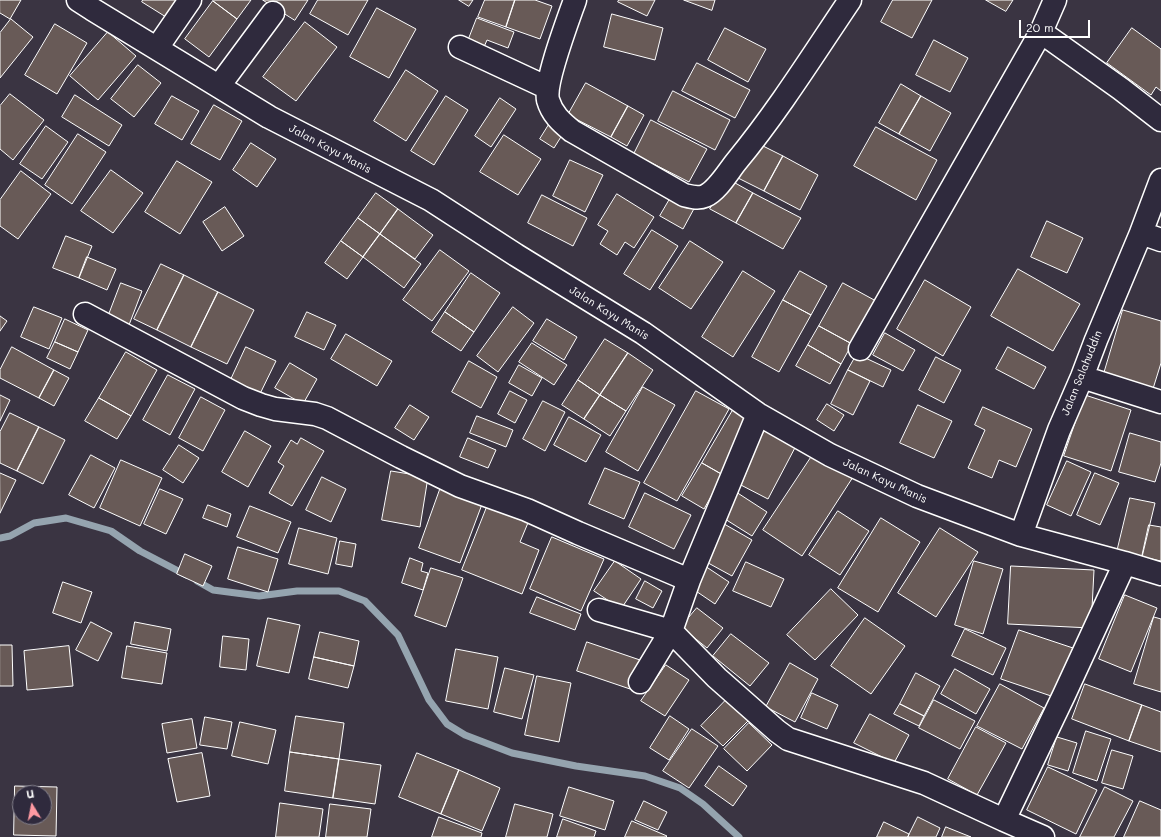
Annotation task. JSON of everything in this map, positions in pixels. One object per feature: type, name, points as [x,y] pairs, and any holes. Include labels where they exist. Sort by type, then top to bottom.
[{"type":"street","name":"Jalan Kayu Manis","points":[[78,0],[269,117],[431,200],[516,255],[643,333],[758,414],[830,455],[917,496],[1021,535],[1161,574]]},
{"type":"street","points":[[156,48],[190,0]]},
{"type":"street","points":[[574,0],[549,82],[548,99],[554,113],[560,121],[572,131],[684,195],[696,198],[705,196],[713,191],[778,108],[850,0]]},
{"type":"street","points":[[860,349],[1041,32],[1055,0]]},
{"type":"street","points":[[219,86],[273,13]]},
{"type":"street","points":[[1041,32],[1122,89],[1161,120]]},
{"type":"street","points":[[460,47],[548,88]]},
{"type":"street","name":"Jalan Salahuddin","points":[[1021,535],[1059,430],[1141,233],[1161,180]]},
{"type":"street","points":[[1141,233],[1161,240]]},
{"type":"street","points":[[85,314],[243,398],[275,409],[315,414],[327,418],[460,486],[527,510],[578,534],[689,580]]},
{"type":"street","points":[[1082,377],[1161,402]]},
{"type":"street","points":[[640,682],[672,631],[689,580],[758,414]]},
{"type":"street","points":[[1004,820],[1125,563]]},
{"type":"street","points":[[599,610],[672,631],[717,678],[788,739],[924,782],[1043,837]]},
{"type":"building","points":[[0,0],[21,0],[10,19],[0,13]]},
{"type":"building","points":[[143,0],[177,0],[166,17],[142,2]]},
{"type":"building","points":[[251,0],[237,19],[213,1]]},
{"type":"building","points":[[263,0],[308,0],[295,20]]},
{"type":"building","points":[[318,0],[368,0],[348,35],[310,14]]},
{"type":"building","points":[[459,0],[473,0],[469,6]]},
{"type":"building","points":[[485,0],[515,0],[506,27],[478,17]]},
{"type":"building","points":[[515,0],[535,0],[552,6],[540,39],[506,27]]},
{"type":"building","points":[[619,0],[655,0],[647,16],[618,2]]},
{"type":"building","points":[[684,0],[715,0],[712,10]]},
{"type":"building","points":[[893,0],[932,0],[912,38],[881,22]]},
{"type":"building","points":[[986,0],[1013,0],[1006,11]]},
{"type":"building","points":[[213,1],[237,19],[209,57],[185,39]]},
{"type":"building","points":[[377,8],[416,29],[389,78],[350,57]]},
{"type":"building","points":[[612,14],[663,28],[655,60],[604,47]]},
{"type":"building","points":[[477,18],[514,32],[508,48],[487,40],[484,47],[468,41]]},
{"type":"building","points":[[11,19],[33,37],[0,78],[0,33]]},
{"type":"building","points":[[305,22],[337,47],[296,101],[263,77]]},
{"type":"building","points":[[55,24],[87,43],[57,94],[25,75]]},
{"type":"building","points":[[725,28],[766,49],[748,82],[708,60]]},
{"type":"building","points":[[1132,28],[1161,49],[1161,91],[1156,87],[1151,95],[1107,63]]},
{"type":"building","points":[[108,32],[136,56],[98,100],[70,76]]},
{"type":"building","points":[[934,40],[968,58],[950,92],[916,75]]},
{"type":"building","points":[[697,63],[750,90],[735,118],[682,91]]},
{"type":"building","points":[[138,65],[161,83],[134,117],[111,99]]},
{"type":"building","points":[[406,70],[438,91],[406,141],[374,121]]},
{"type":"building","points":[[586,83],[628,106],[611,137],[568,115]]},
{"type":"building","points":[[901,84],[921,96],[899,134],[879,123]]},
{"type":"building","points":[[673,91],[730,120],[715,150],[658,121]]},
{"type":"building","points":[[10,94],[44,120],[13,160],[0,149],[0,106]]},
{"type":"building","points":[[75,95],[122,125],[109,146],[62,117]]},
{"type":"building","points":[[172,96],[199,111],[182,140],[155,124]]},
{"type":"building","points":[[446,96],[468,110],[434,165],[411,151]]},
{"type":"building","points":[[921,96],[951,113],[930,151],[899,134]]},
{"type":"building","points":[[500,98],[516,109],[491,147],[475,136]]},
{"type":"building","points":[[214,105],[242,121],[220,160],[191,144]]},
{"type":"building","points":[[628,106],[644,115],[627,146],[611,137]]},
{"type":"building","points":[[651,120],[707,149],[689,182],[634,154]]},
{"type":"building","points":[[550,123],[564,132],[554,148],[540,139]]},
{"type":"building","points":[[46,126],[68,142],[42,179],[20,164]]},
{"type":"building","points":[[876,127],[937,160],[916,200],[854,166]]},
{"type":"building","points":[[78,134],[106,152],[72,204],[45,185]]},
{"type":"building","points":[[504,135],[541,159],[518,195],[480,172]]},
{"type":"building","points":[[251,143],[276,159],[257,187],[233,170]]},
{"type":"building","points":[[757,143],[783,156],[764,191],[738,178]]},
{"type":"building","points":[[783,156],[818,175],[800,210],[764,191]]},
{"type":"building","points":[[570,160],[603,175],[585,212],[553,196]]},
{"type":"building","points":[[177,161],[212,182],[180,234],[145,212]]},
{"type":"building","points":[[111,170],[143,193],[113,233],[81,211]]},
{"type":"building","points":[[21,171],[51,194],[18,239],[0,226],[0,200]]},
{"type":"building","points":[[728,179],[753,193],[736,223],[710,209]]},
{"type":"building","points":[[674,192],[696,205],[683,229],[660,216]]},
{"type":"building","points":[[376,193],[398,209],[380,234],[358,218]]},
{"type":"building","points":[[753,193],[801,218],[783,249],[736,223]]},
{"type":"building","points":[[617,194],[654,217],[634,248],[625,242],[617,255],[600,244],[608,231],[598,225]]},
{"type":"building","points":[[542,195],[587,218],[573,246],[528,223]]},
{"type":"building","points":[[225,207],[244,236],[222,251],[203,222]]},
{"type":"building","points":[[398,209],[433,235],[415,259],[380,234]]},
{"type":"building","points":[[358,218],[380,234],[363,257],[341,241]]},
{"type":"building","points":[[1047,221],[1083,238],[1067,273],[1031,257]]},
{"type":"building","points":[[652,230],[678,246],[650,290],[624,274]]},
{"type":"building","points":[[380,234],[421,264],[404,288],[363,257]]},
{"type":"building","points":[[66,236],[92,246],[79,278],[53,268]]},
{"type":"building","points":[[341,241],[363,257],[347,279],[325,263]]},
{"type":"building","points":[[690,241],[723,262],[691,309],[659,288]]},
{"type":"building","points":[[440,250],[469,271],[432,321],[403,300]]},
{"type":"building","points":[[87,257],[116,269],[107,290],[79,278]]},
{"type":"building","points":[[161,264],[184,275],[157,330],[134,319]]},
{"type":"building","points":[[1018,269],[1080,304],[1053,351],[991,316]]},
{"type":"building","points":[[743,271],[775,291],[733,357],[702,337]]},
{"type":"building","points":[[800,271],[827,286],[811,315],[783,300]]},
{"type":"building","points":[[471,273],[500,293],[474,332],[445,312]]},
{"type":"building","points":[[184,275],[218,292],[191,347],[157,330]]},
{"type":"building","points":[[925,280],[971,307],[943,356],[897,329]]},
{"type":"building","points":[[121,283],[142,291],[129,325],[108,317]]},
{"type":"building","points":[[843,283],[876,301],[852,344],[819,326]]},
{"type":"building","points":[[218,292],[254,310],[227,364],[191,347]]},
{"type":"building","points":[[783,300],[811,315],[779,372],[752,357]]},
{"type":"building","points":[[34,307],[62,318],[49,349],[21,337]]},
{"type":"building","points":[[513,307],[534,323],[498,372],[477,356]]},
{"type":"building","points":[[1123,310],[1161,321],[1161,363],[1152,392],[1103,377]]},
{"type":"building","points":[[307,312],[336,325],[324,350],[295,337]]},
{"type":"building","points":[[445,312],[474,332],[461,351],[432,332]]},
{"type":"building","points":[[0,316],[7,321],[0,331]]},
{"type":"building","points":[[65,319],[88,330],[78,352],[55,342]]},
{"type":"building","points":[[547,319],[577,337],[564,360],[533,341]]},
{"type":"building","points":[[819,326],[852,344],[841,364],[808,345]]},
{"type":"building","points":[[885,333],[915,350],[903,371],[873,355]]},
{"type":"building","points":[[346,334],[392,361],[377,386],[331,359]]},
{"type":"building","points":[[605,339],[628,353],[600,395],[578,380]]},
{"type":"building","points":[[55,342],[78,352],[70,369],[47,358]]},
{"type":"building","points":[[532,343],[567,365],[554,385],[519,362]]},
{"type":"building","points":[[808,345],[841,364],[830,384],[796,366]]},
{"type":"building","points":[[12,347],[54,370],[39,398],[0,378],[0,370]]},
{"type":"building","points":[[246,347],[276,361],[257,400],[228,386]]},
{"type":"building","points":[[1008,347],[1046,367],[1034,389],[996,369]]},
{"type":"building","points":[[126,352],[157,370],[131,416],[99,398]]},
{"type":"building","points":[[628,353],[653,370],[626,411],[600,395]]},
{"type":"building","points":[[857,354],[891,370],[883,387],[848,370]]},
{"type":"building","points":[[936,357],[961,370],[944,403],[919,390]]},
{"type":"building","points":[[469,361],[497,377],[481,408],[452,392]]},
{"type":"building","points":[[290,363],[317,379],[303,404],[275,388]]},
{"type":"building","points":[[519,365],[542,378],[532,396],[509,383]]},
{"type":"building","points":[[54,370],[69,378],[54,406],[39,398]]},
{"type":"building","points":[[848,370],[870,381],[853,415],[831,404]]},
{"type":"building","points":[[168,375],[195,389],[170,435],[143,420]]},
{"type":"building","points":[[578,380],[600,395],[584,419],[562,405]]},
{"type":"building","points":[[643,387],[675,405],[638,471],[606,452]]},
{"type":"building","points":[[510,391],[527,400],[515,423],[498,414]]},
{"type":"building","points":[[696,391],[729,409],[677,501],[644,483]]},
{"type":"building","points":[[0,395],[10,400],[0,421]]},
{"type":"building","points":[[600,395],[626,411],[610,436],[584,419]]},
{"type":"building","points":[[1085,395],[1131,410],[1111,471],[1064,456]]},
{"type":"building","points":[[201,397],[225,410],[203,451],[179,438]]},
{"type":"building","points":[[99,398],[131,416],[117,439],[85,421]]},
{"type":"building","points":[[543,401],[565,412],[545,451],[523,439]]},
{"type":"building","points":[[827,404],[844,415],[834,431],[817,420]]},
{"type":"building","points":[[410,405],[429,417],[414,440],[395,428]]},
{"type":"building","points":[[918,405],[952,421],[934,458],[900,443]]},
{"type":"building","points":[[983,407],[1032,429],[1016,467],[999,460],[992,478],[968,468],[985,430],[975,425]]},
{"type":"building","points":[[733,410],[754,422],[723,475],[702,463]]},
{"type":"building","points":[[10,413],[39,427],[17,471],[0,463],[0,432]]},
{"type":"building","points":[[477,416],[513,430],[506,447],[470,433]]},
{"type":"building","points":[[569,417],[601,435],[586,462],[554,445]]},
{"type":"building","points":[[767,426],[798,442],[768,499],[737,483]]},
{"type":"building","points":[[39,427],[65,440],[43,484],[17,471]]},
{"type":"building","points":[[245,431],[271,446],[248,487],[222,472]]},
{"type":"building","points":[[1130,433],[1161,442],[1161,463],[1155,482],[1119,472]]},
{"type":"building","points":[[301,438],[324,451],[292,506],[269,493],[284,466],[278,462],[291,440],[297,444]]},
{"type":"building","points":[[468,438],[496,450],[488,468],[460,457]]},
{"type":"building","points":[[179,445],[199,458],[183,483],[163,470]]},
{"type":"building","points":[[814,453],[853,477],[802,556],[763,530]]},
{"type":"building","points":[[91,455],[115,468],[94,508],[69,495]]},
{"type":"building","points":[[121,460],[162,478],[140,526],[100,508]]},
{"type":"building","points":[[1067,461],[1091,472],[1071,516],[1047,505]]},
{"type":"building","points":[[702,463],[723,475],[704,509],[682,496]]},
{"type":"building","points":[[605,468],[640,482],[624,519],[589,504]]},
{"type":"building","points":[[391,471],[428,477],[420,527],[382,520]]},
{"type":"building","points":[[0,473],[16,480],[0,513]]},
{"type":"building","points":[[1095,473],[1119,483],[1100,525],[1077,515]]},
{"type":"building","points":[[322,477],[346,489],[331,522],[306,510]]},
{"type":"building","points":[[442,484],[484,499],[460,563],[419,548]]},
{"type":"building","points":[[160,489],[183,499],[166,534],[144,524]]},
{"type":"building","points":[[733,490],[767,512],[752,536],[717,514]]},
{"type":"building","points":[[645,493],[691,515],[674,549],[629,527]]},
{"type":"building","points":[[1130,498],[1155,503],[1142,557],[1117,552]]},
{"type":"building","points":[[489,502],[530,518],[520,542],[539,550],[522,594],[462,570]]},
{"type":"building","points":[[208,505],[231,514],[227,527],[203,518]]},
{"type":"building","points":[[250,506],[291,522],[278,553],[237,537]]},
{"type":"building","points":[[838,511],[869,531],[840,575],[809,555]]},
{"type":"building","points":[[881,518],[920,542],[878,612],[838,588]]},
{"type":"building","points":[[719,521],[752,540],[732,576],[699,558]]},
{"type":"building","points":[[1149,525],[1161,527],[1161,561],[1142,557]]},
{"type":"building","points":[[299,528],[337,538],[328,574],[289,564]]},
{"type":"building","points":[[940,528],[978,552],[936,617],[898,593]]},
{"type":"building","points":[[552,537],[604,559],[581,611],[530,589]]},
{"type":"building","points":[[340,541],[356,544],[352,567],[336,564]]},
{"type":"building","points":[[238,547],[278,559],[268,592],[228,579]]},
{"type":"building","points":[[185,554],[212,566],[203,586],[177,574]]},
{"type":"building","points":[[410,558],[423,563],[421,571],[428,573],[423,590],[402,583]]},
{"type":"building","points":[[615,561],[641,579],[621,609],[594,591]]},
{"type":"building","points":[[974,561],[1003,569],[983,634],[955,625]]},
{"type":"building","points":[[746,562],[784,579],[771,607],[733,591]]},
{"type":"building","points":[[702,564],[729,582],[715,604],[687,585]]},
{"type":"building","points":[[1011,566],[1094,570],[1091,628],[1008,624]]},
{"type":"building","points":[[431,568],[463,578],[446,627],[415,616]]},
{"type":"building","points":[[645,581],[662,591],[653,608],[636,599]]},
{"type":"building","points":[[63,582],[92,592],[81,623],[53,613]]},
{"type":"building","points":[[831,589],[858,615],[815,660],[787,635]]},
{"type":"building","points":[[1125,595],[1157,608],[1131,672],[1099,659]]},
{"type":"building","points":[[537,597],[581,614],[575,630],[530,613]]},
{"type":"building","points":[[697,608],[723,628],[707,648],[681,627]]},
{"type":"building","points":[[1154,617],[1161,619],[1161,692],[1134,684]]},
{"type":"building","points":[[268,618],[300,625],[289,673],[257,666]]},
{"type":"building","points":[[865,618],[905,646],[871,694],[831,666]]},
{"type":"building","points":[[91,622],[112,633],[98,661],[76,650]]},
{"type":"building","points":[[135,622],[171,629],[167,651],[131,644]]},
{"type":"building","points":[[965,629],[1006,648],[993,675],[952,656]]},
{"type":"building","points":[[1019,630],[1073,648],[1057,698],[1001,679]]},
{"type":"building","points":[[320,632],[359,641],[354,666],[314,657]]},
{"type":"building","points":[[731,634],[769,663],[750,686],[713,656]]},
{"type":"building","points":[[223,636],[249,639],[246,670],[220,667]]},
{"type":"building","points":[[587,642],[643,661],[633,690],[577,671]]},
{"type":"building","points":[[0,645],[12,645],[13,686],[0,686]]},
{"type":"building","points":[[69,646],[73,686],[27,690],[24,651]]},
{"type":"building","points":[[127,646],[167,653],[162,684],[122,678]]},
{"type":"building","points":[[456,649],[498,657],[488,709],[446,701]]},
{"type":"building","points":[[314,657],[354,666],[348,688],[309,679]]},
{"type":"building","points":[[790,663],[818,679],[795,722],[766,707]]},
{"type":"building","points":[[666,665],[689,680],[665,716],[641,701]]},
{"type":"building","points":[[505,668],[534,675],[522,719],[494,712]]},
{"type":"building","points":[[955,669],[990,689],[976,714],[941,694]]},
{"type":"building","points":[[916,673],[940,686],[924,716],[900,704]]},
{"type":"building","points":[[537,676],[571,683],[559,742],[525,735]]},
{"type":"building","points":[[1000,684],[1044,708],[1022,749],[977,726]]},
{"type":"building","points":[[1085,684],[1142,705],[1129,741],[1072,719]]},
{"type":"building","points":[[812,693],[838,705],[827,729],[801,718]]},
{"type":"building","points":[[728,698],[750,719],[723,746],[701,726]]},
{"type":"building","points":[[934,700],[975,721],[960,749],[919,728]]},
{"type":"building","points":[[900,704],[924,716],[919,726],[894,714]]},
{"type":"building","points":[[1142,705],[1161,712],[1161,752],[1129,741]]},
{"type":"building","points":[[870,714],[909,735],[894,763],[854,743]]},
{"type":"building","points":[[296,716],[344,723],[339,759],[290,752]]},
{"type":"building","points":[[670,716],[689,729],[669,760],[650,748]]},
{"type":"building","points":[[205,717],[232,722],[227,749],[200,745]]},
{"type":"building","points":[[192,719],[197,748],[167,753],[162,724]]},
{"type":"building","points":[[240,722],[276,730],[268,764],[232,756]]},
{"type":"building","points":[[749,723],[772,745],[747,771],[724,749]]},
{"type":"building","points":[[976,727],[1006,743],[977,795],[948,779]]},
{"type":"building","points":[[692,729],[718,746],[689,788],[663,771]]},
{"type":"building","points":[[1086,731],[1111,739],[1097,781],[1073,773]]},
{"type":"building","points":[[1057,737],[1077,743],[1068,771],[1048,765]]},
{"type":"building","points":[[1112,750],[1133,756],[1123,789],[1102,783]]},
{"type":"building","points":[[290,752],[339,759],[333,798],[285,791]]},
{"type":"building","points":[[202,753],[210,796],[177,802],[168,759]]},
{"type":"building","points":[[417,753],[459,770],[441,814],[399,797]]},
{"type":"building","points":[[339,759],[381,765],[375,804],[333,798]]},
{"type":"building","points":[[719,766],[747,786],[733,806],[705,786]]},
{"type":"building","points":[[1048,767],[1097,790],[1076,834],[1027,810]]},
{"type":"building","points":[[459,770],[500,788],[482,831],[441,814]]},
{"type":"building","points":[[52,787],[57,787],[56,836],[14,835],[14,825],[52,825]]},
{"type":"building","points":[[569,787],[614,801],[605,830],[560,816]]},
{"type":"building","points":[[1105,787],[1133,801],[1114,837],[1080,837]]},
{"type":"building","points":[[644,801],[667,812],[658,830],[635,820]]},
{"type":"building","points":[[1140,801],[1161,810],[1161,837],[1124,837]]},
{"type":"building","points":[[280,803],[323,809],[319,837],[276,837]]},
{"type":"building","points":[[330,804],[371,809],[367,837],[326,837]]},
{"type":"building","points":[[515,804],[553,814],[547,837],[506,837]]},
{"type":"building","points":[[439,817],[482,833],[481,837],[432,837]]},
{"type":"building","points":[[918,817],[940,828],[936,837],[908,837]]},
{"type":"building","points":[[563,819],[596,831],[594,837],[557,837]]},
{"type":"building","points":[[632,821],[667,836],[625,837]]},
{"type":"building","points":[[884,822],[909,834],[908,837],[877,837]]},
{"type":"building","points":[[946,827],[971,837],[942,837]]},
{"type":"waterway","points":[[0,538],[10,536],[34,523],[66,518],[111,531],[140,551],[186,575]]},
{"type":"waterway","points":[[197,581],[213,590],[259,596],[297,591],[339,591],[365,601],[398,635],[429,700],[447,724],[465,735],[512,753],[576,766],[645,776],[680,788],[703,804],[739,837]]}]
